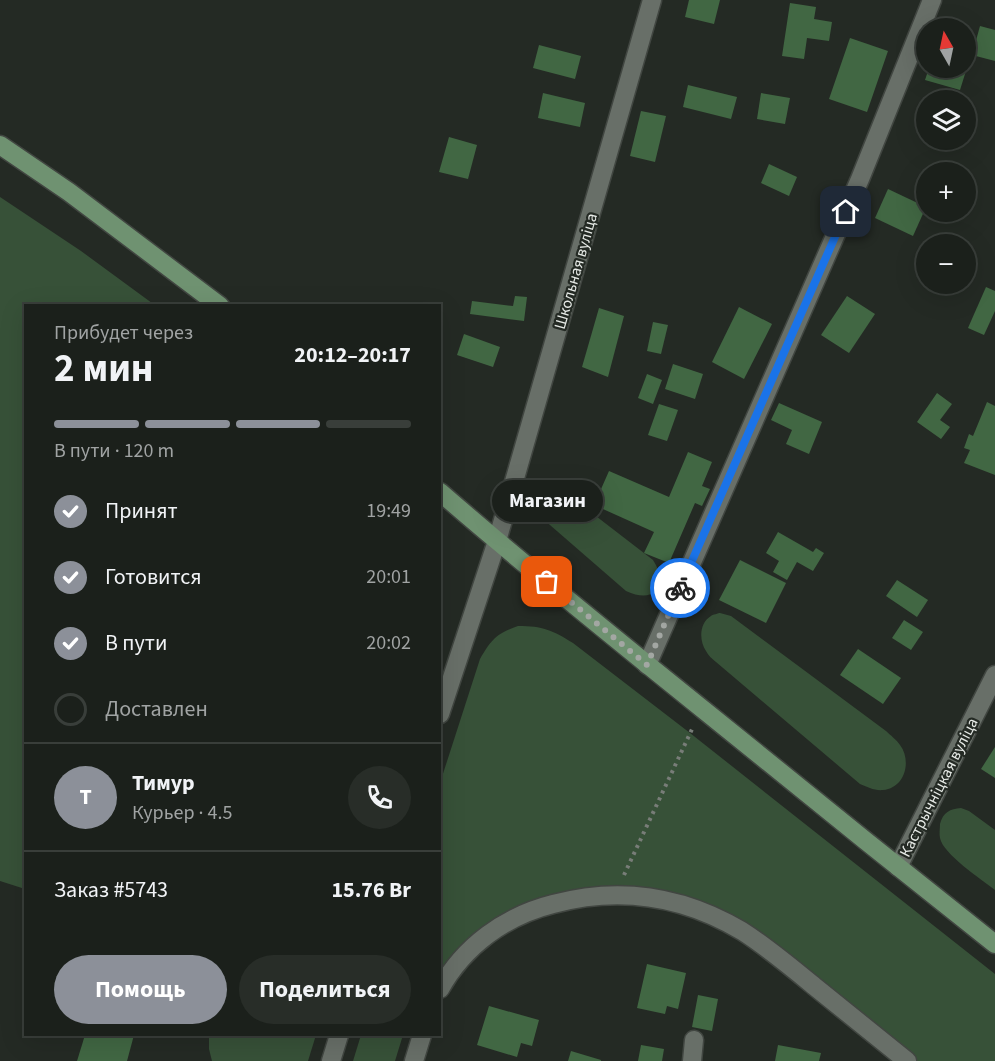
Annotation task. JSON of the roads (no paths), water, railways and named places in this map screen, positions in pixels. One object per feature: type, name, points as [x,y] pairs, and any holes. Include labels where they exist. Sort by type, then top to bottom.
[{"type":"main road","points":[[0,145],[69,192],[217,304]]},
{"type":"main road","points":[[441,493],[647,665],[995,944]]},
{"type":"street","name":"Школьная вуліца","points":[[441,711],[497,541],[652,0]]},
{"type":"street","points":[[647,665],[856,189],[932,0]]},
{"type":"street","name":"Кастрычніцкая вуліца","points":[[898,867],[995,675]]},
{"type":"street","points":[[441,987],[448,973],[481,939],[499,926],[542,907],[572,900],[615,895],[664,899],[689,906],[742,932],[795,971],[906,1061]]},
{"type":"street","points":[[331,1061],[339,1036]]},
{"type":"street","points":[[414,1061],[422,1036]]},
{"type":"street","points":[[692,1061],[694,1040]]},
{"type":"place","name":"Магазин","points":[[547,582]]}]
